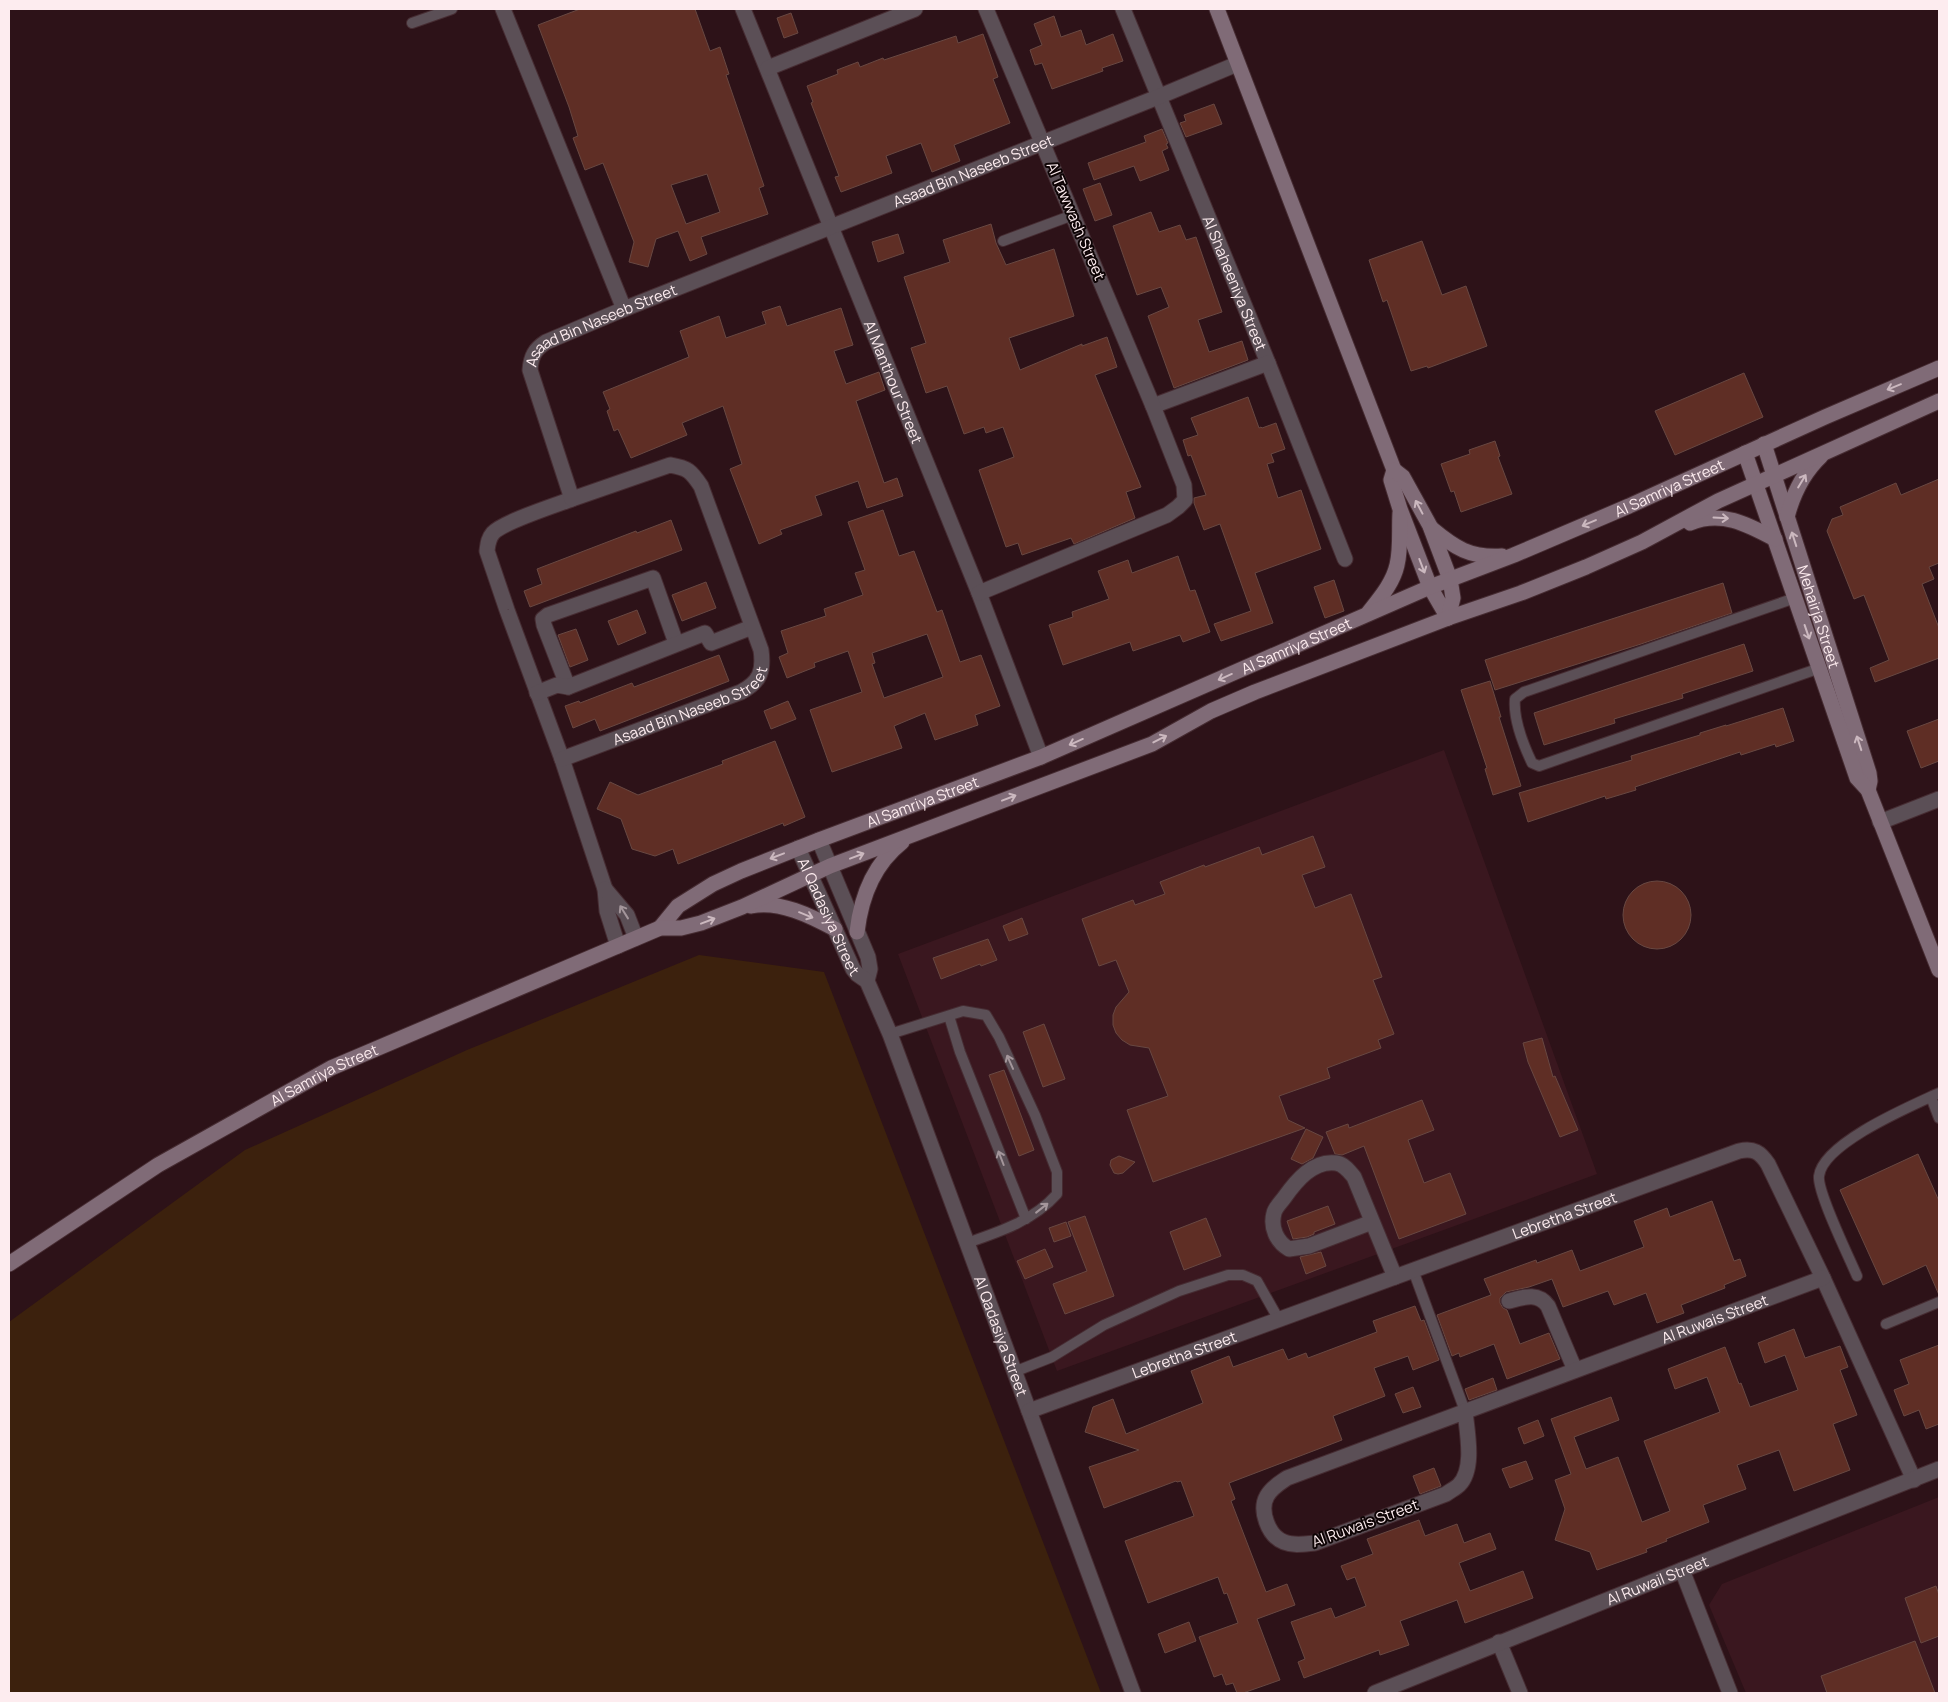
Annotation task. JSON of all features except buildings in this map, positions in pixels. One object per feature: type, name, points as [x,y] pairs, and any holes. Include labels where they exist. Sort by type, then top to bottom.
[{"type":"street","points":[[503,9],[624,309]]},
{"type":"street","name":"Al Manthour Street","points":[[743,9],[979,593],[1041,757]]},
{"type":"street","points":[[768,68],[915,9]]},
{"type":"street","name":"Al Tawwash Street","points":[[979,593],[1167,514],[1185,500],[1184,485],[1153,406],[986,9]]},
{"type":"street","name":"Al Shaheeniya Street","points":[[1123,9],[1268,363],[1345,560]]},
{"type":"street","points":[[1217,9],[1394,470],[1403,477],[1430,526],[1450,579],[1453,598],[1448,618]]},
{"type":"street","name":"Asaad Bin Naseeb Street","points":[[562,759],[741,692],[753,685],[758,676],[762,661],[752,626],[701,486],[692,472],[683,467],[670,465],[572,499],[530,370],[533,353],[546,342],[624,309],[1237,64]]},
{"type":"street","points":[[1153,406],[1268,363]]},
{"type":"street","name":"Al Samriya Street","points":[[660,928],[670,914],[686,900],[741,871],[818,840],[1041,757],[1367,614],[1629,506],[1764,444],[1939,368]]},
{"type":"street","name":"Al Samriya Street","points":[[9,1264],[158,1165],[331,1068],[660,928],[670,929],[691,926],[742,907],[830,866],[1132,752],[1172,734],[1233,701],[1448,618],[1521,593],[1642,542],[1718,501],[1939,401]]},
{"type":"street","name":"Mehairja Street","points":[[1764,444],[1869,773],[1868,790]]},
{"type":"street","points":[[1788,517],[1797,488],[1815,462],[1827,451]]},
{"type":"street","name":"Mehairja Street","points":[[1745,453],[1857,778],[1868,790],[1939,970]]},
{"type":"street","points":[[1394,470],[1391,480],[1400,509],[1430,588],[1448,618]]},
{"type":"street","points":[[572,499],[504,526],[494,533],[488,541],[487,551],[562,759],[605,889],[609,921],[618,946]]},
{"type":"street","points":[[1367,614],[1385,591],[1394,574],[1398,558],[1400,509]]},
{"type":"street","points":[[1642,542],[1698,519],[1720,517],[1750,525],[1775,539]]},
{"type":"street","points":[[1430,526],[1455,546],[1470,554],[1514,555]]},
{"type":"street","points":[[568,687],[543,622],[543,619],[548,615],[653,578],[676,643]]},
{"type":"street","points":[[537,692],[557,685],[568,687],[676,643],[704,634],[711,644],[752,626]]},
{"type":"street","points":[[1880,822],[1939,798]]},
{"type":"street","points":[[857,932],[863,900],[876,870],[911,835]]},
{"type":"street","name":"Al Qadasiya Street","points":[[818,840],[869,963],[867,981]]},
{"type":"street","name":"Al Qadasiya Street","points":[[798,848],[853,969],[867,981],[890,1034],[1133,1693]]},
{"type":"street","points":[[605,889],[627,915],[636,938]]},
{"type":"street","points":[[742,907],[758,904],[790,909],[806,914],[835,929]]},
{"type":"street","name":"Lebretha Street","points":[[1028,1411],[1740,1150],[1749,1149],[1757,1151],[1768,1164],[1823,1278],[1914,1480]]},
{"type":"street","points":[[1372,1222],[1309,1246],[1289,1250],[1281,1245],[1276,1238],[1272,1225],[1274,1212],[1298,1179],[1321,1164],[1337,1163],[1348,1169],[1354,1177],[1395,1277]]},
{"type":"street","name":"Al Ruwais Street","points":[[1465,1411],[1469,1460],[1460,1484],[1446,1494],[1315,1543],[1289,1544],[1282,1542],[1272,1533],[1266,1520],[1263,1506],[1266,1496],[1276,1485],[1288,1478],[1465,1411],[1823,1278]]},
{"type":"street","points":[[1509,1301],[1528,1296],[1544,1300],[1575,1370]]},
{"type":"street","name":"Al Ruwail Street","points":[[1375,1693],[1499,1642],[1939,1469]]},
{"type":"street","points":[[1682,1570],[1730,1693]]},
{"type":"street","points":[[1499,1642],[1520,1693]]},
{"type":"lane","points":[[412,23],[452,9]]},
{"type":"lane","points":[[1003,241],[1073,215]]},
{"type":"lane","points":[[1795,598],[1524,692],[1515,699],[1514,708],[1527,752],[1532,763],[1539,766],[1820,668]]},
{"type":"lane","points":[[890,1034],[963,1011],[986,1015],[999,1037],[1031,1108],[1056,1172],[1057,1194],[1045,1207],[1026,1219],[995,1234],[966,1243]]},
{"type":"lane","points":[[949,1016],[960,1052],[1026,1219]]},
{"type":"lane","points":[[1857,1276],[1824,1199],[1818,1177],[1823,1163],[1846,1142],[1881,1121],[1935,1095],[1939,1118]]},
{"type":"lane","points":[[1413,1270],[1465,1411]]},
{"type":"lane","points":[[1014,1372],[1052,1357],[1104,1325],[1179,1291],[1228,1275],[1243,1275],[1257,1281],[1279,1320]]},
{"type":"lane","points":[[1886,1324],[1939,1302]]},
{"type":"shaded area","points":[[1444,750],[1597,1174],[1057,1371],[898,954]]},
{"type":"shaded area","points":[[699,955],[824,972],[1101,1693],[9,1693],[9,1322],[245,1150],[467,1050]]},
{"type":"shaded area","points":[[1939,1497],[1939,1693],[1746,1693],[1709,1605],[1722,1584]]}]
